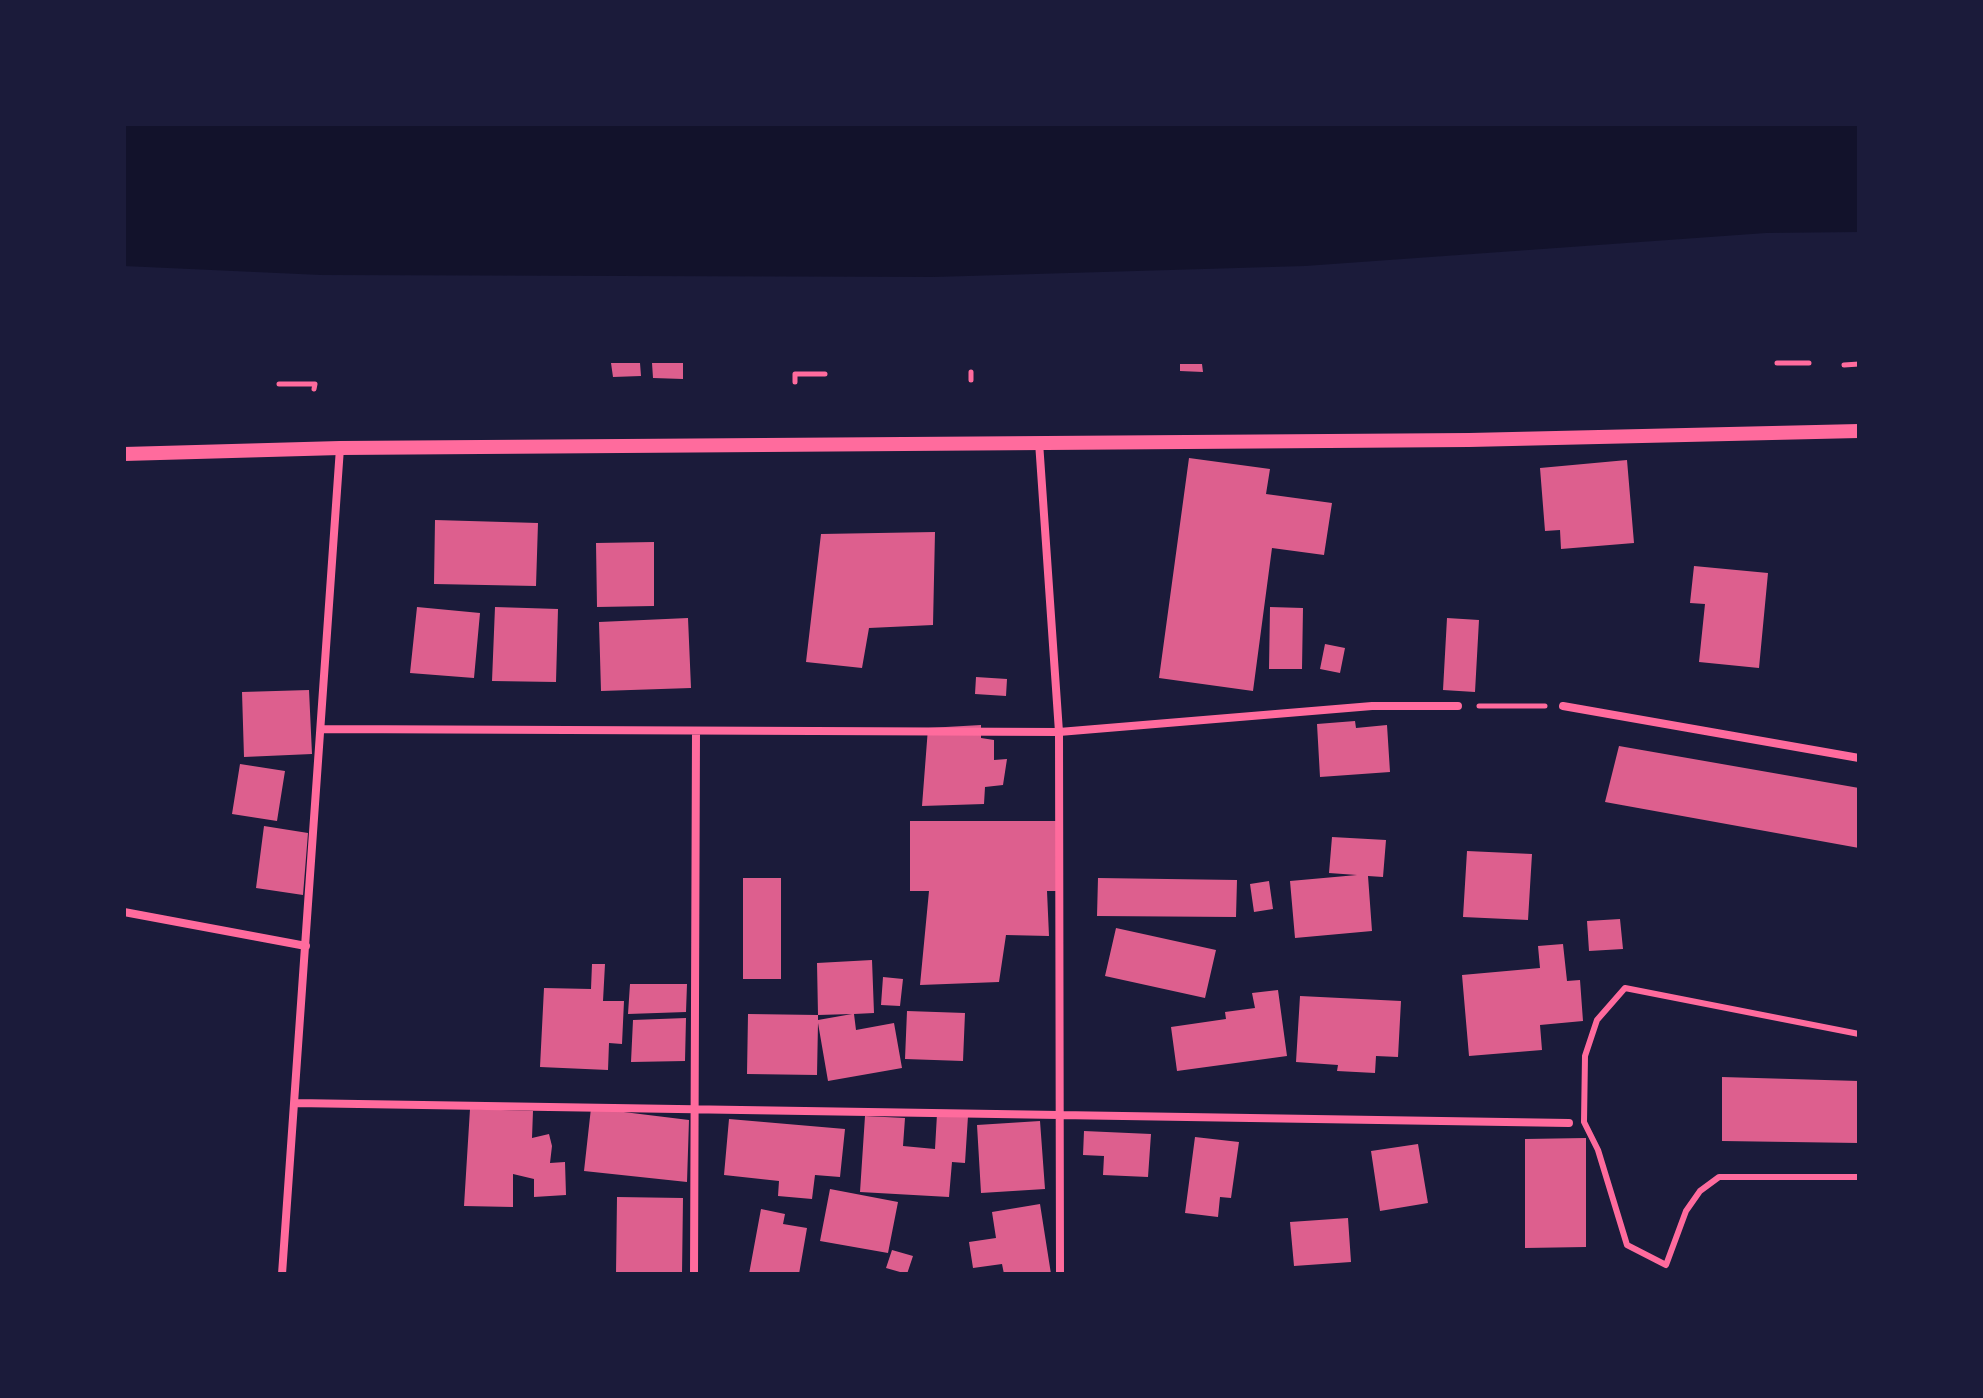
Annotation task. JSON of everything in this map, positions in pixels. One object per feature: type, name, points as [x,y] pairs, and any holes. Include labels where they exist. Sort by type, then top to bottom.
[{"type":"street","points":[[124,454],[340,448],[1469,440],[1859,431]]},
{"type":"street","points":[[1039,442],[1059,732],[1060,1274]]},
{"type":"street","points":[[282,1274],[340,448]]},
{"type":"street","points":[[322,729],[1059,732],[1372,706],[1458,706]]},
{"type":"street","points":[[1563,706],[1859,758]]},
{"type":"street","points":[[694,1274],[696,731]]},
{"type":"street","points":[[124,912],[306,946]]},
{"type":"street","points":[[295,1103],[1569,1123]]},
{"type":"lane","points":[[1670,1274],[1666,1265],[1627,1245],[1598,1150],[1584,1122],[1585,1056],[1597,1020],[1625,988],[1859,1034]]},
{"type":"lane","points":[[1666,1265],[1686,1211],[1700,1191],[1719,1177],[1859,1177]]},
{"type":"path","points":[[1777,363],[1809,363]]},
{"type":"path","points":[[1844,365],[1859,364]]},
{"type":"path","points":[[971,372],[971,380]]},
{"type":"path","points":[[795,382],[795,374],[825,374]]},
{"type":"path","points":[[279,384],[315,384],[314,389]]},
{"type":"path","points":[[1458,706],[1563,706]]},
{"type":"shaded area","points":[[124,124],[1859,124],[1859,232],[1766,233],[1305,266],[934,277],[321,275],[124,266]]},
{"type":"building","points":[[611,363],[640,363],[641,376],[613,377]]},
{"type":"building","points":[[652,363],[683,363],[683,379],[653,378]]},
{"type":"building","points":[[1180,364],[1202,364],[1203,372],[1180,371]]},
{"type":"building","points":[[1189,458],[1270,469],[1266,494],[1332,503],[1324,555],[1272,548],[1253,691],[1159,678]]},
{"type":"building","points":[[1627,460],[1634,543],[1561,549],[1560,530],[1545,531],[1540,468]]},
{"type":"building","points":[[435,520],[538,523],[536,586],[434,584]]},
{"type":"building","points":[[935,532],[933,625],[869,628],[862,668],[806,662],[821,534]]},
{"type":"building","points":[[654,542],[654,606],[597,607],[596,543]]},
{"type":"building","points":[[1694,566],[1768,573],[1759,668],[1699,662],[1705,604],[1690,603]]},
{"type":"building","points":[[417,607],[480,613],[474,678],[410,673]]},
{"type":"building","points":[[495,607],[558,609],[556,682],[492,681]]},
{"type":"building","points":[[1270,607],[1303,608],[1302,669],[1269,669]]},
{"type":"building","points":[[688,618],[691,688],[601,691],[599,622]]},
{"type":"building","points":[[1447,618],[1479,620],[1475,692],[1443,690]]},
{"type":"building","points":[[1325,644],[1345,648],[1340,673],[1320,669]]},
{"type":"building","points":[[976,677],[1007,679],[1006,696],[975,694]]},
{"type":"building","points":[[309,690],[312,754],[244,757],[242,692]]},
{"type":"building","points":[[1355,721],[1356,728],[1387,725],[1390,772],[1320,777],[1317,724]]},
{"type":"building","points":[[981,725],[981,738],[994,740],[994,760],[1007,759],[1003,785],[985,787],[984,804],[922,806],[928,728]]},
{"type":"building","points":[[1619,746],[1859,788],[1859,848],[1605,802]]},
{"type":"building","points":[[240,764],[285,771],[277,821],[232,814]]},
{"type":"building","points":[[910,821],[1059,821],[1058,891],[1047,891],[1049,936],[1006,935],[999,982],[920,985],[929,891],[910,891]]},
{"type":"building","points":[[264,826],[308,833],[303,895],[256,888]]},
{"type":"building","points":[[1332,837],[1386,840],[1383,877],[1368,876],[1372,931],[1295,938],[1290,881],[1357,875],[1329,873]]},
{"type":"building","points":[[1467,851],[1532,854],[1528,920],[1463,917]]},
{"type":"building","points":[[743,878],[781,878],[781,979],[743,979]]},
{"type":"building","points":[[1098,878],[1237,880],[1236,917],[1097,916]]},
{"type":"building","points":[[1269,881],[1273,909],[1254,912],[1250,884]]},
{"type":"building","points":[[1620,919],[1623,949],[1589,951],[1587,921]]},
{"type":"building","points":[[1116,928],[1216,950],[1205,998],[1105,976]]},
{"type":"building","points":[[1563,944],[1567,981],[1580,980],[1583,1021],[1540,1025],[1542,1050],[1469,1056],[1462,975],[1540,968],[1538,946]]},
{"type":"building","points":[[872,960],[874,1013],[854,1014],[856,1030],[894,1023],[902,1068],[828,1081],[818,1023],[817,1075],[747,1074],[748,1014],[818,1015],[817,963]],"holes":[[[852,1014],[818,1020],[818,1015]]]},
{"type":"building","points":[[592,964],[605,964],[603,1001],[624,1001],[622,1044],[609,1043],[608,1070],[540,1067],[544,988],[591,989]]},
{"type":"building","points":[[883,977],[903,979],[900,1006],[881,1005]]},
{"type":"building","points":[[630,984],[687,984],[686,1012],[628,1014]]},
{"type":"building","points":[[1278,990],[1287,1056],[1177,1071],[1171,1027],[1226,1019],[1225,1012],[1255,1008],[1252,993]]},
{"type":"building","points":[[1300,996],[1401,1001],[1398,1057],[1376,1056],[1375,1073],[1337,1071],[1338,1065],[1296,1062]]},
{"type":"building","points":[[907,1011],[965,1013],[963,1061],[905,1059]]},
{"type":"building","points":[[686,1018],[685,1061],[631,1062],[633,1020]]},
{"type":"building","points":[[1722,1077],[1859,1081],[1859,1143],[1722,1141]]},
{"type":"building","points":[[591,1108],[689,1120],[687,1182],[584,1171]]},
{"type":"building","points":[[470,1109],[533,1111],[532,1138],[549,1134],[552,1146],[550,1163],[565,1162],[566,1195],[534,1197],[534,1179],[513,1174],[513,1207],[464,1206]]},
{"type":"building","points":[[937,1114],[968,1116],[965,1163],[952,1162],[949,1197],[860,1192],[865,1116],[905,1118],[903,1146],[935,1149]]},
{"type":"building","points":[[729,1119],[845,1129],[840,1177],[815,1175],[812,1199],[778,1196],[779,1181],[724,1175]]},
{"type":"building","points":[[1040,1121],[1045,1189],[981,1193],[977,1125]]},
{"type":"building","points":[[1084,1131],[1151,1134],[1148,1177],[1103,1175],[1104,1156],[1083,1155]]},
{"type":"building","points":[[1195,1137],[1239,1142],[1231,1198],[1220,1197],[1218,1217],[1185,1213]]},
{"type":"building","points":[[1586,1138],[1586,1247],[1525,1248],[1525,1139]]},
{"type":"building","points":[[1418,1144],[1428,1203],[1380,1211],[1371,1151]]},
{"type":"building","points":[[830,1189],[898,1202],[888,1253],[820,1241]]},
{"type":"building","points":[[617,1197],[683,1198],[682,1274],[616,1274]]},
{"type":"building","points":[[1040,1204],[1051,1274],[1004,1274],[1002,1264],[973,1268],[969,1242],[996,1238],[992,1212]]},
{"type":"building","points":[[761,1209],[785,1214],[783,1224],[807,1228],[799,1274],[749,1274]]},
{"type":"building","points":[[1348,1218],[1351,1262],[1294,1266],[1290,1222]]},
{"type":"building","points":[[892,1250],[913,1256],[907,1274],[886,1268]]}]
